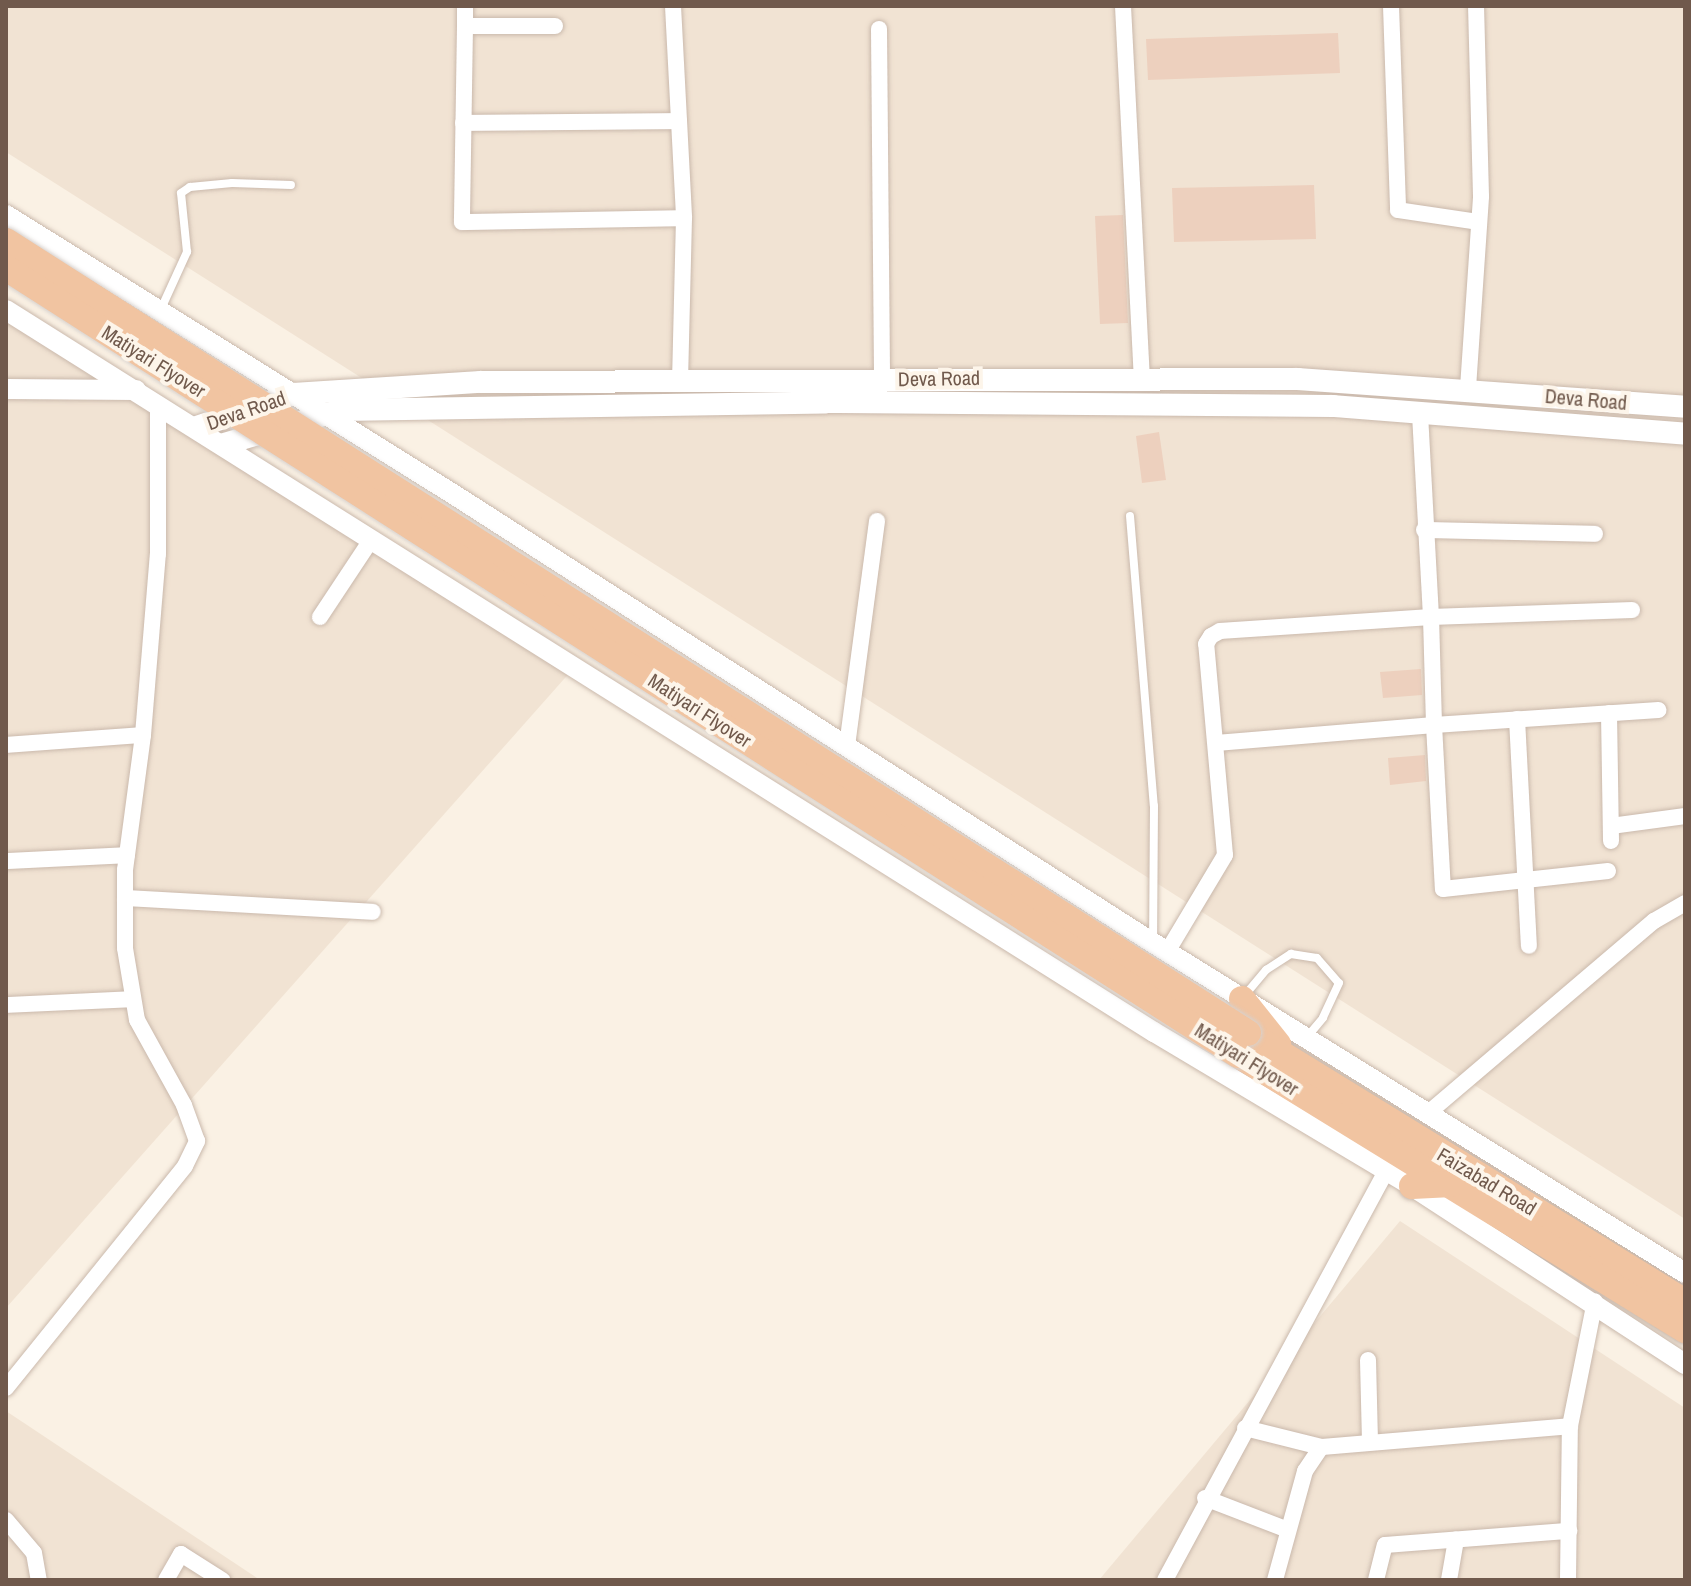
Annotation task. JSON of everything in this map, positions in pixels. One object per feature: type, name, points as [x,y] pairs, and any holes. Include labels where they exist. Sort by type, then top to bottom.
[{"type":"highway","name":"Matiyari Flyover","points":[[6,241],[1243,1044],[1392,1160]]},
{"type":"highway","name":"Matiyari Flyover","points":[[6,268],[1243,1044],[1298,1049]]},
{"type":"highway","points":[[1242,999],[1298,1049]]},
{"type":"highway","name":"Faizabad Road","points":[[1298,1049],[1685,1302]]},
{"type":"highway","name":"Faizabad Road","points":[[1392,1160],[1452,1184],[1685,1330]]},
{"type":"highway","points":[[1412,1186],[1452,1184]]},
{"type":"main road","name":"Deva Road","points":[[197,427],[293,394],[481,382],[1142,376],[1468,388],[1685,407]]},
{"type":"main road","name":"Deva Road","points":[[224,444],[322,412],[826,402],[1168,402],[1420,413],[1685,434]]},
{"type":"street","points":[[465,6],[462,222],[684,218]]},
{"type":"street","points":[[673,6],[684,218],[680,382]]},
{"type":"street","points":[[1123,6],[1126,149],[1142,376]]},
{"type":"street","points":[[1391,6],[1398,210],[1478,222]]},
{"type":"street","points":[[1468,388],[1478,222],[1476,6]]},
{"type":"street","points":[[465,26],[555,26]]},
{"type":"street","points":[[879,29],[882,378]]},
{"type":"street","points":[[463,123],[679,121]]},
{"type":"street","points":[[6,215],[160,309],[1242,999]]},
{"type":"street","points":[[6,310],[197,427],[371,540],[1154,1032],[1392,1160],[1412,1186],[1595,1301],[1685,1364]]},
{"type":"street","points":[[6,389],[136,390]]},
{"type":"street","points":[[6,1388],[185,1166],[197,1141],[184,1105],[144,1040],[133,999],[125,898],[158,554],[158,404]]},
{"type":"street","points":[[1420,413],[1443,889],[1608,871]]},
{"type":"street","points":[[847,746],[877,521]]},
{"type":"street","points":[[1424,530],[1595,534]]},
{"type":"street","points":[[320,617],[371,540]]},
{"type":"street","points":[[1160,948],[1225,855],[1206,644],[1220,631],[1431,617],[1632,610]]},
{"type":"street","points":[[1216,743],[1659,710]]},
{"type":"street","points":[[1609,713],[1611,833],[1685,816]]},
{"type":"street","points":[[1517,719],[1529,946]]},
{"type":"street","points":[[6,745],[143,735]]},
{"type":"street","points":[[6,861],[127,855]]},
{"type":"street","points":[[125,898],[373,912]]},
{"type":"street","points":[[1427,1114],[1654,921],[1685,903]]},
{"type":"street","points":[[6,1005],[133,999]]},
{"type":"street","points":[[1298,1049],[1427,1114],[1685,1273]]},
{"type":"street","points":[[1165,1580],[1205,1498],[1312,1316],[1392,1160]]},
{"type":"street","points":[[1568,1580],[1570,1426],[1595,1301]]},
{"type":"street","points":[[1368,1360],[1370,1442]]},
{"type":"street","points":[[1245,1428],[1321,1447],[1570,1426]]},
{"type":"street","points":[[1275,1580],[1305,1471],[1321,1447]]},
{"type":"street","points":[[1205,1498],[1288,1530]]},
{"type":"street","points":[[6,1520],[34,1553],[39,1580]]},
{"type":"street","points":[[1376,1580],[1385,1545],[1569,1531]]},
{"type":"street","points":[[1449,1580],[1456,1540]]},
{"type":"street","points":[[166,1580],[181,1554],[222,1580]]},
{"type":"lane","points":[[160,309],[187,252],[181,193],[190,187],[232,183],[291,185]]},
{"type":"lane","points":[[1130,516],[1154,806],[1160,948]]},
{"type":"lane","points":[[1242,999],[1266,970],[1291,954],[1317,958],[1339,983],[1323,1018],[1298,1049]]},
{"type":"shaded area","points":[[6,6],[1685,6],[1685,1219],[6,152]]},
{"type":"shaded area","points":[[6,305],[572,670],[6,1308]]},
{"type":"shaded area","points":[[1400,1221],[1685,1408],[1685,1580],[1099,1580]]},
{"type":"shaded area","points":[[6,1411],[260,1580],[6,1580]]},
{"type":"building","points":[[1338,33],[1340,73],[1148,80],[1146,39]]},
{"type":"building","points":[[1314,185],[1316,239],[1174,242],[1172,188]]},
{"type":"building","points":[[1123,215],[1128,323],[1100,324],[1095,216]]},
{"type":"building","points":[[1159,432],[1166,480],[1142,483],[1136,436]]},
{"type":"building","points":[[1421,669],[1422,695],[1383,698],[1380,672]]},
{"type":"building","points":[[1425,755],[1426,781],[1390,785],[1388,758]]}]
